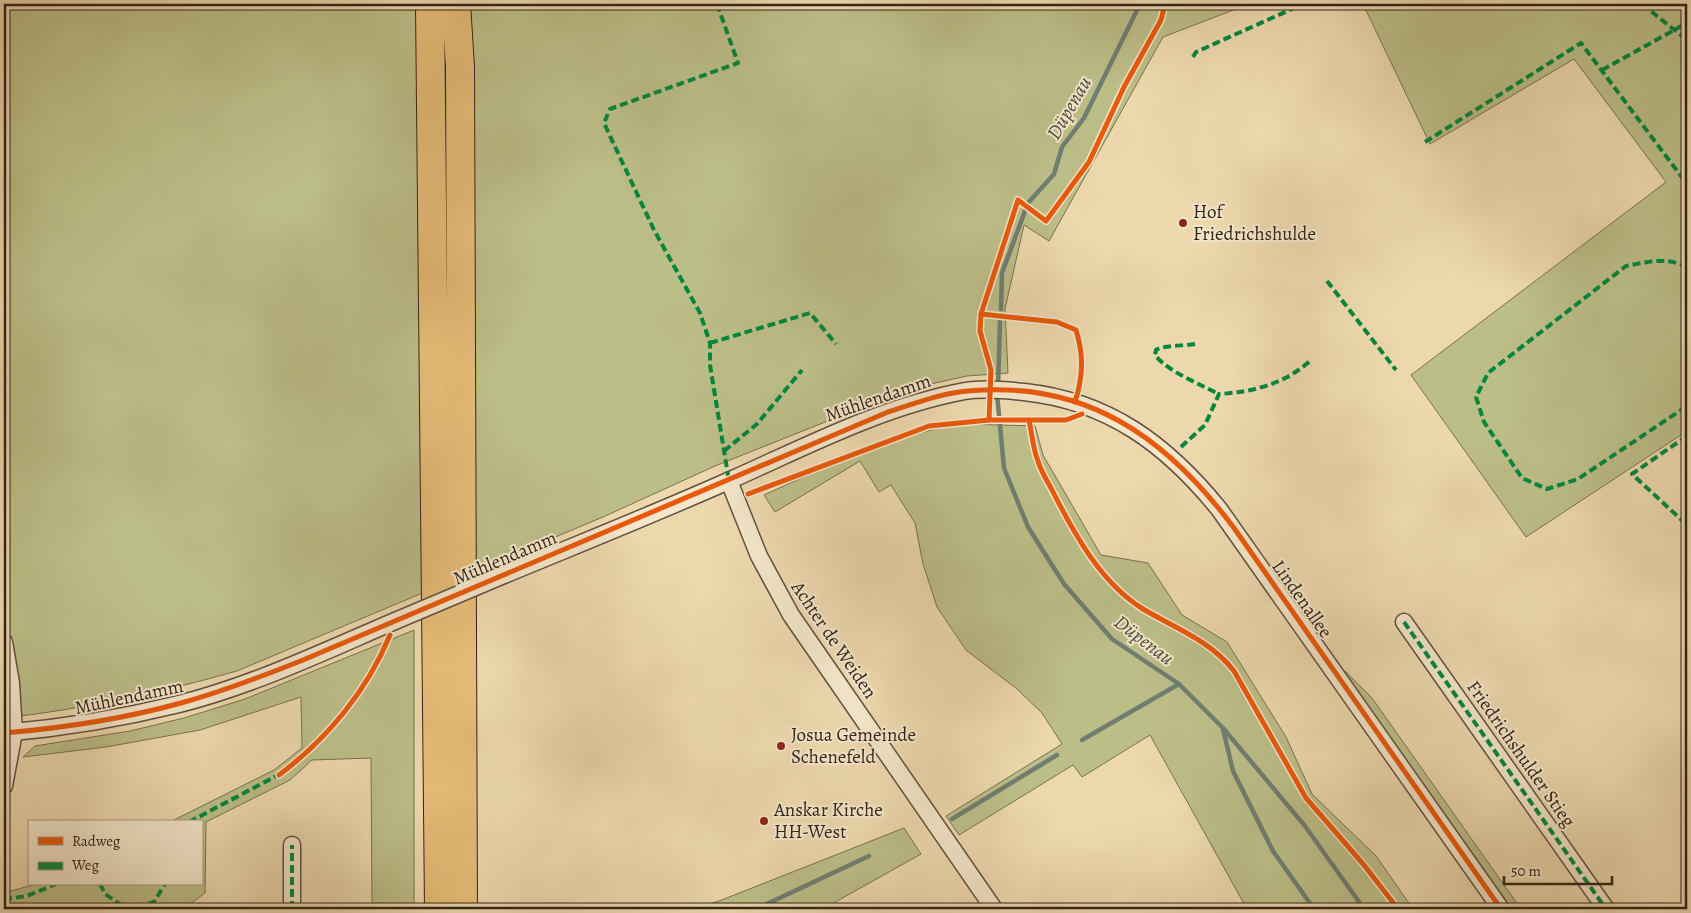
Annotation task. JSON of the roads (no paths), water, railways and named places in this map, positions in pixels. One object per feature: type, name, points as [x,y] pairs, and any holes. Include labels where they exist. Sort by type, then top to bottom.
[{"type":"highway","points":[[430,4],[439,909]]},
{"type":"highway","points":[[456,4],[460,68],[463,909]]},
{"type":"street","name":"Mühlendamm","points":[[9,733],[128,715],[181,704],[285,667],[729,481],[888,412],[967,391],[1011,390]]},
{"type":"street","name":"Lindenallee","points":[[1011,390],[1044,394],[1075,402],[1124,422],[1149,439],[1195,479],[1234,528],[1501,909]]},
{"type":"street","name":"Achter de Weiden","points":[[729,481],[759,556],[791,615],[994,909]]},
{"type":"street","name":"Friedrichshulder Stieg","points":[[1404,622],[1606,909]]},
{"type":"street","points":[[4,642],[11,683],[4,786]]},
{"type":"street","points":[[292,845],[292,909]]},
{"type":"waterway","name":"Düpenau","points":[[1001,309],[1002,273],[1028,203],[1054,174],[1062,147],[1084,118],[1140,4]]},
{"type":"waterway","name":"Düpenau","points":[[998,387],[1000,322]]},
{"type":"waterway","name":"Düpenau","points":[[997,394],[1004,468],[1028,527],[1064,584],[1112,639],[1179,684],[1223,728],[1305,826],[1364,909]]},
{"type":"waterway","points":[[1082,740],[1179,684]]},
{"type":"waterway","points":[[1223,729],[1233,771],[1273,851],[1314,909]]},
{"type":"waterway","points":[[952,819],[1057,755]]},
{"type":"waterway","points":[[756,909],[869,856]]},
{"type":"place","name":"Hof Friedrichshulde","points":[[1183,223]]},
{"type":"place","name":"Josua Gemeinde Schenefeld","points":[[781,746]]},
{"type":"place","name":"Anskar Kirche HH-West","points":[[764,821]]}]
